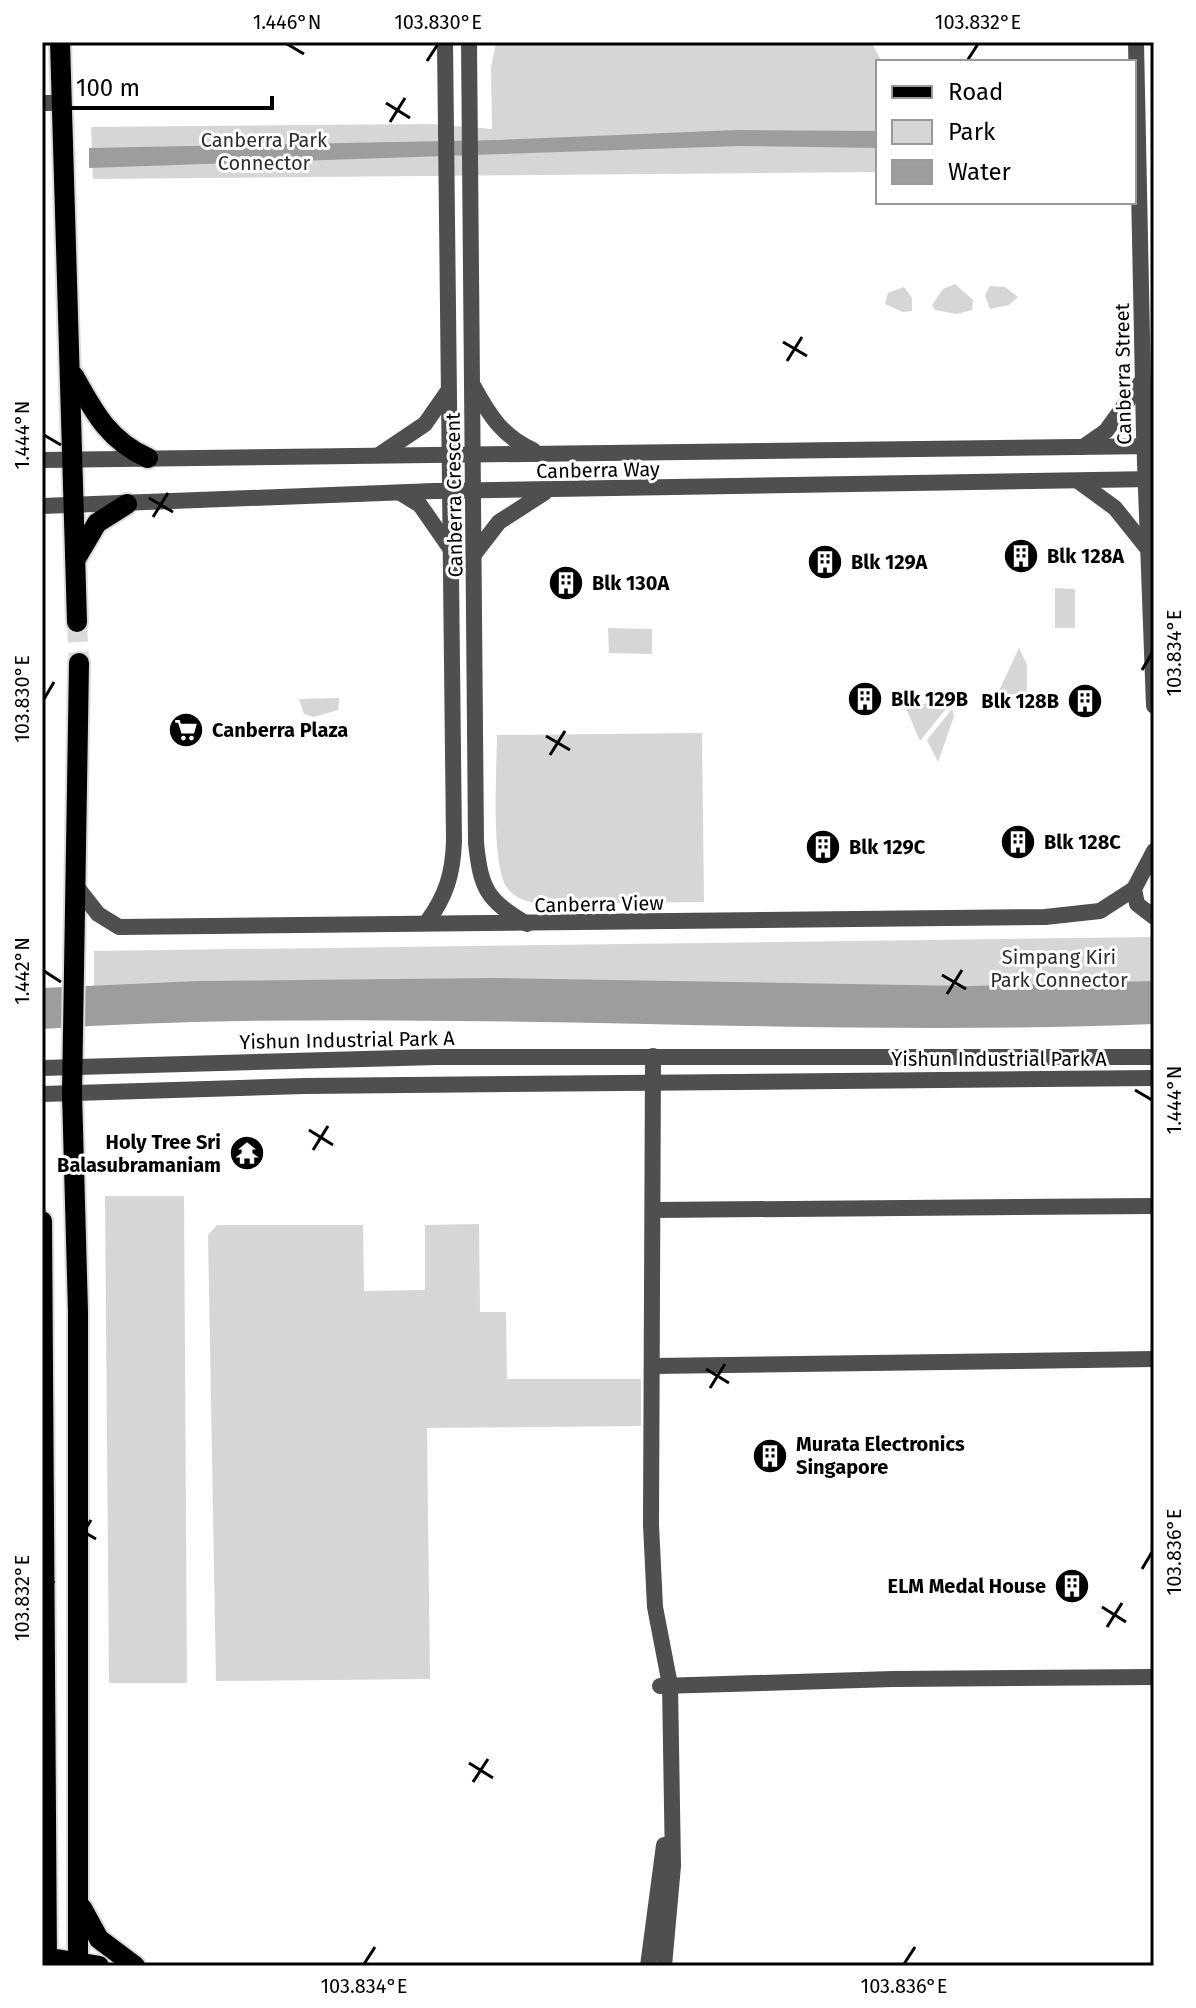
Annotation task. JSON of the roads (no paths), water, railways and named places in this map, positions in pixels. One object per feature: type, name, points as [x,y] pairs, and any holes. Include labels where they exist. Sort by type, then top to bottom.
[{"type":"main road","points":[[60,42],[52,103],[72,372],[77,622]]},
{"type":"main road","points":[[72,372],[106,429],[127,447],[148,458]]},
{"type":"main road","points":[[76,558],[97,523],[127,504]]},
{"type":"main road","points":[[78,1965],[78,1312],[72,1093],[79,663]]},
{"type":"main road","points":[[42,1221],[45,1960],[99,1966]]},
{"type":"main road","points":[[80,1904],[99,1939],[135,1966]]},
{"type":"street","name":"Canberra Crescent","points":[[427,922],[444,898],[453,870],[452,455],[445,42]]},
{"type":"street","name":"Canberra Crescent","points":[[469,42],[472,491],[480,876],[497,905],[528,925]]},
{"type":"street","name":"Canberra Street","points":[[1136,42],[1154,706]]},
{"type":"street","points":[[1083,447],[1122,413],[1143,379]]},
{"type":"street","points":[[472,382],[491,419],[519,444],[537,452]]},
{"type":"street","points":[[377,457],[425,424],[449,389]]},
{"type":"street","name":"Canberra Way","points":[[42,460],[1149,446]]},
{"type":"street","name":"Canberra Way","points":[[42,506],[472,491],[1150,479]]},
{"type":"street","points":[[1077,480],[1115,508],[1148,549]]},
{"type":"street","points":[[475,553],[499,522],[546,492]]},
{"type":"street","points":[[402,494],[420,505],[452,553]]},
{"type":"street","points":[[453,726],[465,726],[476,716]]},
{"type":"street","points":[[1154,851],[1134,889],[1137,904],[1143,912],[1154,917]]},
{"type":"street","name":"Canberra View","points":[[76,886],[98,914],[119,927],[427,922],[528,925],[1045,917],[1100,911],[1134,889]]},
{"type":"street","points":[[653,1056],[651,1525],[655,1607],[665,1686],[673,1866],[664,1966]]},
{"type":"street","name":"Yishun Industrial Park A","points":[[42,1068],[73,1062],[653,1056],[1154,1057]]},
{"type":"street","name":"Yishun Industrial Park A","points":[[42,1094],[217,1087],[1154,1078]]},
{"type":"street","points":[[654,1210],[1154,1206]]},
{"type":"street","points":[[653,1366],[1154,1359]]},
{"type":"street","points":[[665,1686],[893,1679],[1154,1677]]},
{"type":"street","points":[[648,1966],[665,1831],[665,1686]]},
{"type":"water","points":[[737,130],[876,131],[876,148],[739,146],[89,168],[89,148],[499,140]]},
{"type":"water","points":[[494,978],[969,986],[1154,981],[1154,1024],[876,1028],[320,1020],[42,1029],[42,988],[198,981]]},
{"type":"tunnel","points":[[77,622],[79,663]]},
{"type":"place","name":"Blk 128A","points":[[1021,556]]},
{"type":"place","name":"Blk 129A","points":[[825,562]]},
{"type":"place","name":"Blk 130A","points":[[566,583]]},
{"type":"place","name":"Blk 129B","points":[[865,699]]},
{"type":"place","name":"Blk 128B","points":[[1085,701]]},
{"type":"place","name":"Canberra Plaza","points":[[186,730]]},
{"type":"place","name":"Blk 128C","points":[[1018,842]]},
{"type":"place","name":"Blk 129C","points":[[823,847]]},
{"type":"place","name":"Holy Tree Sri Balasubramaniam","points":[[247,1153]]},
{"type":"place","name":"Murata Electronics Singapore","points":[[770,1456]]},
{"type":"place","name":"ELM Medal House","points":[[1072,1586]]},
{"type":"park label","name":"Canberra Park Connector","points":[[264,152]]},
{"type":"park label","name":"Simpang Kiri Park Connector","points":[[1059,968]]}]
